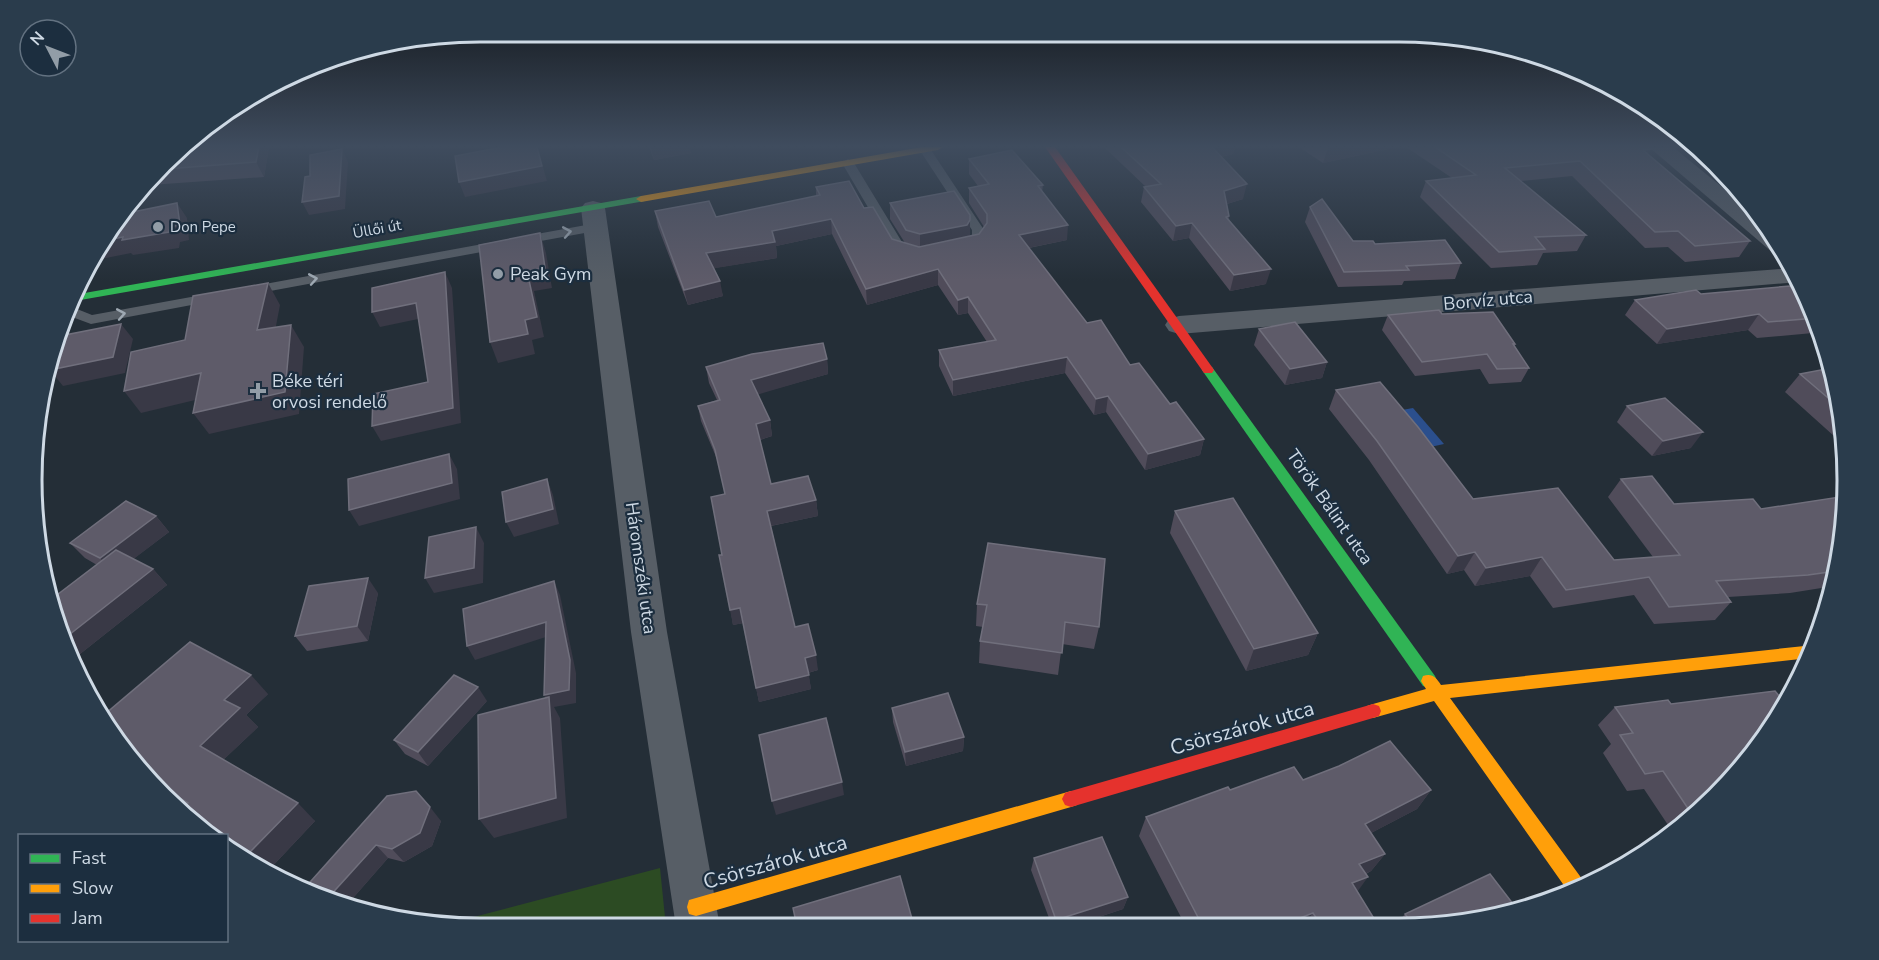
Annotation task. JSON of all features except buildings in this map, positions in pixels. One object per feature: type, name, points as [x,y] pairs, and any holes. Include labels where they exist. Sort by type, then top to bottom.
[{"type":"street","name":"Üllői út","points":[[82,297],[595,217],[713,192]]},
{"type":"street","name":"Török Bálint utca","points":[[1082,192],[1573,882]]},
{"type":"street","name":"Háromszéki utca","points":[[595,217],[649,632],[697,917]]},
{"type":"street","name":"Borvíz utca","points":[[1179,325],[1786,276]]},
{"type":"street","name":"Csörszárok utca","points":[[697,917],[1440,693],[1802,652]]},
{"type":"lane","points":[[865,192],[900,250],[919,256]]},
{"type":"lane","points":[[951,250],[972,245],[979,237],[978,230],[957,192]]},
{"type":"lane","points":[[75,313],[91,320],[595,217]]},
{"type":"green space","points":[[660,868],[665,918],[471,918]]},
{"type":"water","points":[[1413,408],[1444,444],[1421,449],[1391,412]]},
{"type":"traffic: fast","points":[[82,297],[641,199]]},
{"type":"traffic: fast","points":[[1208,370],[1429,681]]},
{"type":"traffic: slow","points":[[641,199],[682,192]]},
{"type":"traffic: slow","points":[[1373,711],[1440,692],[1802,652]]},
{"type":"traffic: slow","points":[[1429,681],[1573,882]]},
{"type":"traffic: slow","points":[[696,907],[1071,799]]},
{"type":"traffic: jam","points":[[1082,192],[1208,370]]},
{"type":"traffic: jam","points":[[1071,799],[1373,711]]},
{"type":"place","name":"Don Pepe","points":[[158,227]]},
{"type":"place","name":"Peak Gym","points":[[498,274]]},
{"type":"place","name":"Béke téri orvosi rendelő","points":[[258,391]]}]
